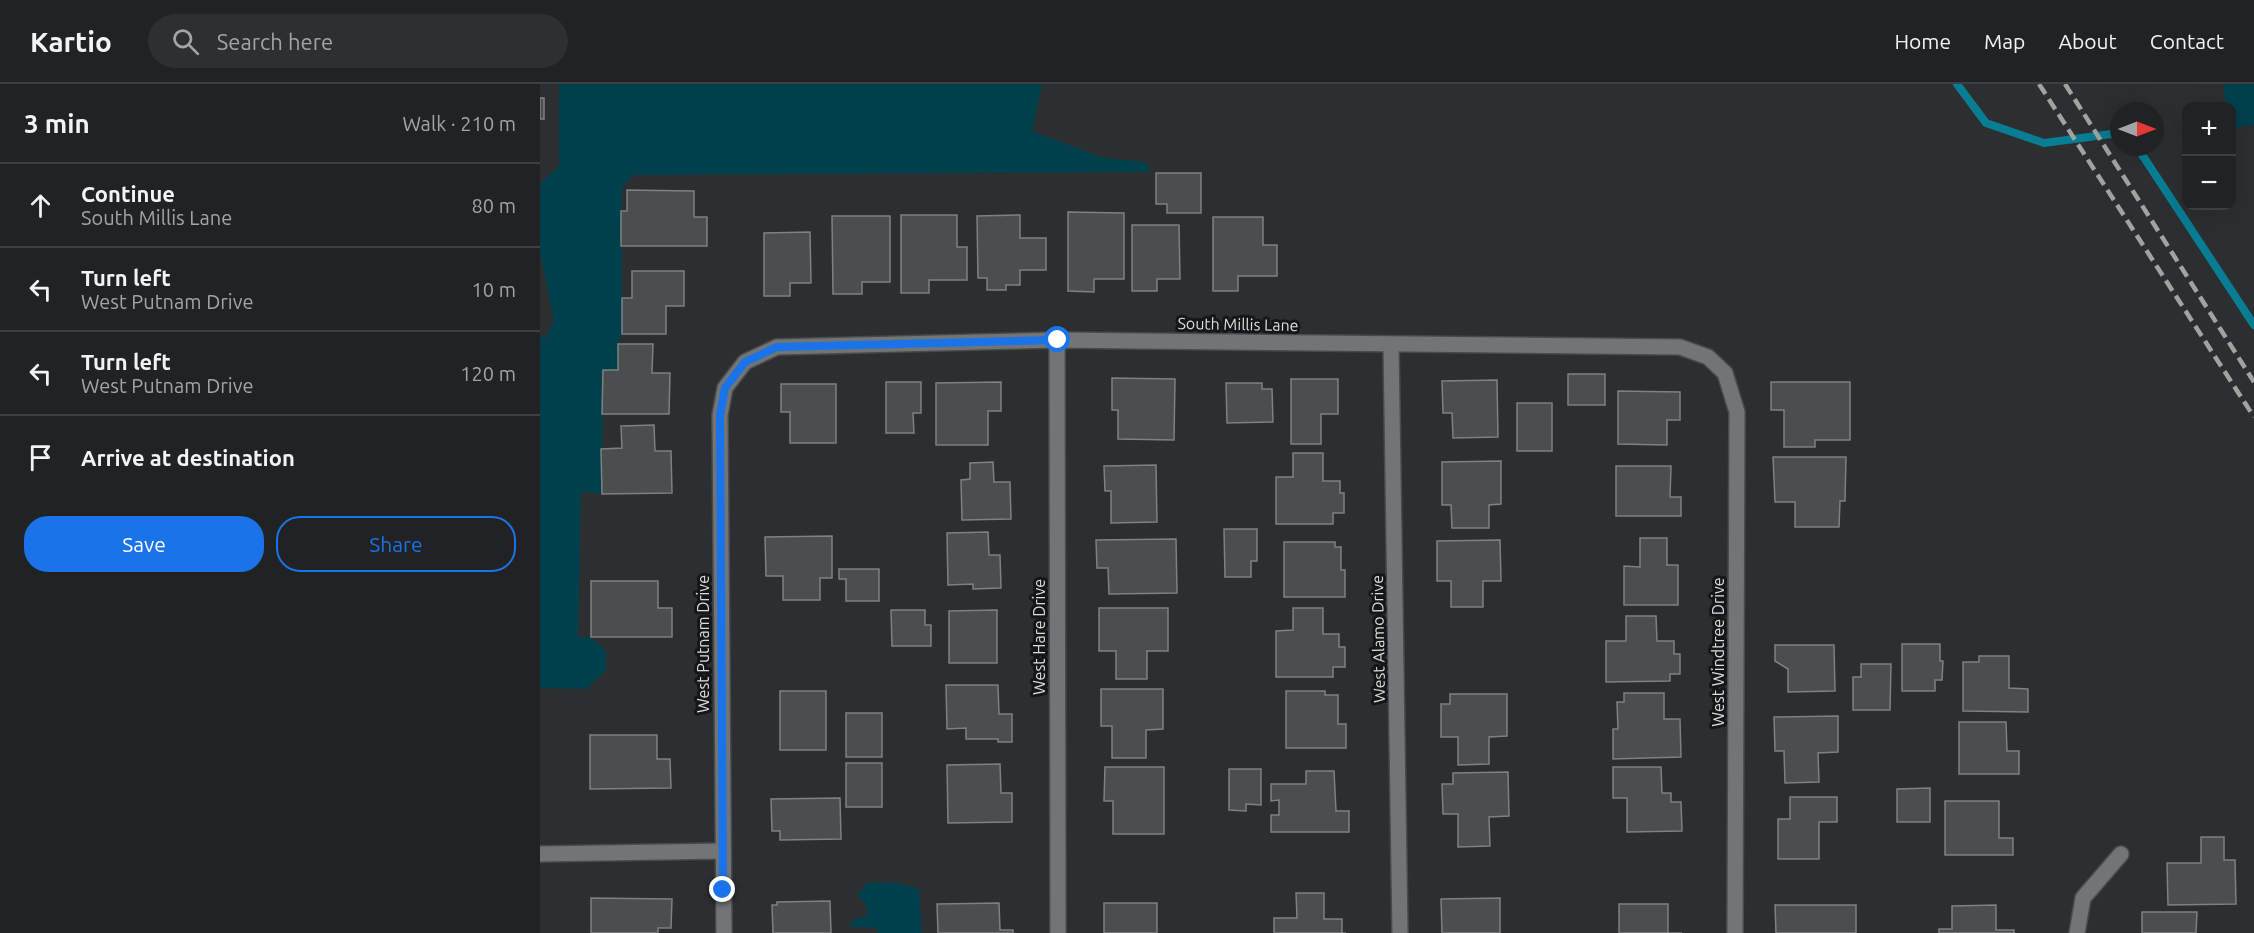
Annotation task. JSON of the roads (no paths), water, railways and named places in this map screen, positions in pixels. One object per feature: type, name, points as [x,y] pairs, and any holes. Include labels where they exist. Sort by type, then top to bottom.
[{"type":"street","name":"South Millis Lane","points":[[745,362],[777,347],[1058,340],[1680,347],[1708,357],[1725,373]]},
{"type":"street","name":"West Hare Drive","points":[[1058,340],[1058,933]]},
{"type":"street","name":"West Alamo Drive","points":[[1391,344],[1400,933]]},
{"type":"street","name":"West Putnam Drive","points":[[724,933],[720,415],[725,388],[745,362]]},
{"type":"street","name":"West Windtree Drive","points":[[1725,373],[1737,412],[1735,933]]},
{"type":"street","points":[[540,854],[723,851]]},
{"type":"street","points":[[2077,933],[2083,898],[2121,854]]},
{"type":"waterway","points":[[1957,84],[1986,123],[2044,143],[2110,134]]},
{"type":"waterway","points":[[2143,156],[2254,325]]},
{"type":"railway","points":[[2039,84],[2254,417]]},
{"type":"railway","points":[[2065,84],[2254,382]]}]
